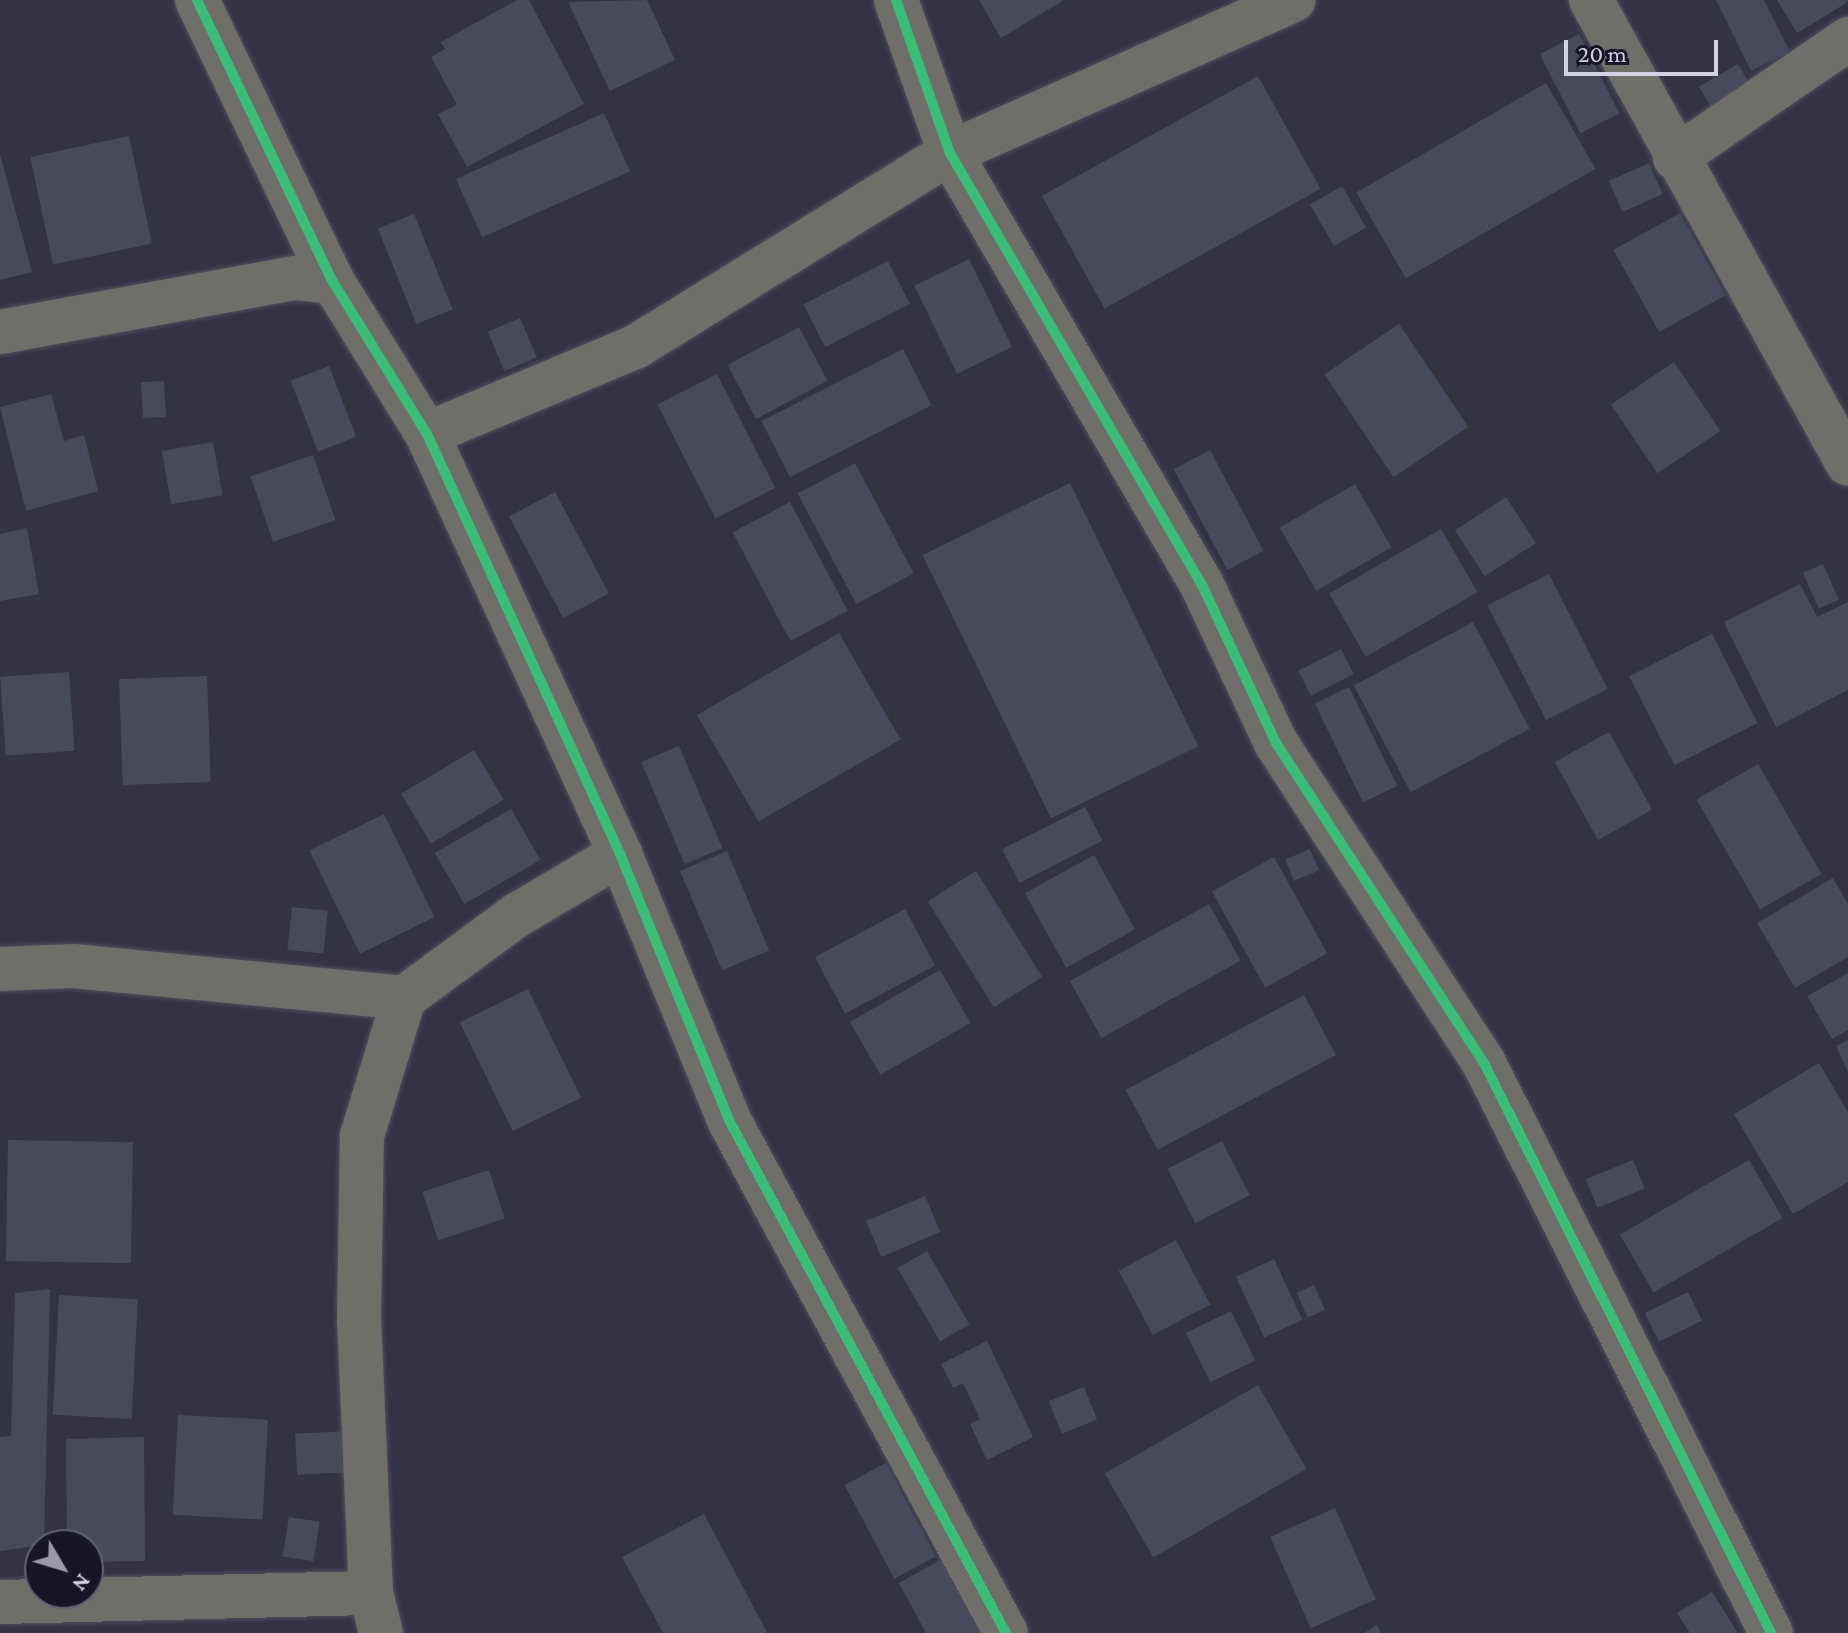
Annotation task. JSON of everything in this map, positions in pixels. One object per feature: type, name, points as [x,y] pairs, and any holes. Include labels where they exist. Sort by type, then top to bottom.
[{"type":"street","points":[[896,0],[950,153],[1202,585],[1276,743],[1484,1063],[1771,1633]]},
{"type":"street","points":[[427,434],[637,346],[950,153],[1293,0]]},
{"type":"street","points":[[1591,0],[1675,158],[1848,464]]},
{"type":"street","points":[[199,1],[333,282],[427,434],[620,854],[730,1122],[1006,1633]]},
{"type":"street","points":[[1675,158],[1848,39]]},
{"type":"street","points":[[0,332],[295,278],[333,282]]},
{"type":"street","points":[[0,1602],[376,1613],[359,1320],[362,1136],[404,998],[517,915],[620,854]]},
{"type":"street","points":[[0,969],[73,966],[404,998]]},
{"type":"building","points":[[517,0],[529,0],[584,104],[467,167],[438,114],[457,105],[431,57],[445,49],[441,42]]},
{"type":"building","points":[[647,0],[675,60],[610,91],[568,2]]},
{"type":"building","points":[[979,0],[1064,0],[1001,38]]},
{"type":"building","points":[[1716,0],[1764,0],[1790,52],[1751,71]]},
{"type":"building","points":[[1777,0],[1848,0],[1848,2],[1797,33]]},
{"type":"building","points":[[1579,34],[1619,113],[1580,133],[1540,54]]},
{"type":"building","points":[[1738,64],[1755,93],[1716,116],[1699,86]]},
{"type":"building","points":[[1258,76],[1321,189],[1105,309],[1042,196]]},
{"type":"building","points":[[1546,83],[1596,169],[1406,278],[1356,192]]},
{"type":"building","points":[[604,113],[630,171],[482,237],[456,179]]},
{"type":"building","points":[[129,136],[152,244],[53,265],[30,157]]},
{"type":"building","points":[[0,154],[32,272],[0,280]]},
{"type":"building","points":[[1649,163],[1663,194],[1623,212],[1609,181]]},
{"type":"building","points":[[1342,186],[1366,228],[1334,246],[1310,204]]},
{"type":"building","points":[[1680,213],[1726,295],[1659,332],[1614,250]]},
{"type":"building","points":[[414,214],[453,309],[416,324],[378,229]]},
{"type":"building","points":[[969,259],[1012,347],[957,374],[914,286]]},
{"type":"building","points":[[888,261],[910,304],[825,347],[803,304]]},
{"type":"building","points":[[520,318],[537,358],[505,371],[488,332]]},
{"type":"building","points":[[1399,324],[1468,427],[1394,477],[1324,374]]},
{"type":"building","points":[[799,327],[828,381],[756,419],[727,365]]},
{"type":"building","points":[[903,349],[932,405],[790,477],[761,421]]},
{"type":"building","points":[[1674,362],[1720,431],[1657,473],[1611,404]]},
{"type":"building","points":[[329,366],[356,437],[318,452],[291,381]]},
{"type":"building","points":[[717,374],[775,488],[715,518],[657,404]]},
{"type":"building","points":[[164,381],[166,417],[143,418],[141,382]]},
{"type":"building","points":[[51,394],[64,441],[84,435],[98,491],[26,511],[0,407]]},
{"type":"building","points":[[213,442],[222,495],[171,504],[162,451]]},
{"type":"building","points":[[1210,450],[1264,551],[1227,570],[1174,469]]},
{"type":"building","points":[[313,455],[335,520],[273,542],[251,476]]},
{"type":"building","points":[[855,463],[914,573],[856,604],[798,494]]},
{"type":"building","points":[[1070,483],[1198,746],[1051,818],[923,555]]},
{"type":"building","points":[[1355,484],[1392,547],[1316,591],[1280,528]]},
{"type":"building","points":[[555,492],[609,594],[563,618],[509,516]]},
{"type":"building","points":[[1506,497],[1536,543],[1485,576],[1455,530]]},
{"type":"building","points":[[790,502],[848,611],[790,641],[733,533]]},
{"type":"building","points":[[27,528],[39,594],[0,601],[0,534]]},
{"type":"building","points":[[1441,529],[1478,592],[1366,657],[1329,594]]},
{"type":"building","points":[[1823,564],[1839,600],[1819,609],[1803,573]]},
{"type":"building","points":[[1549,574],[1608,689],[1546,720],[1488,605]]},
{"type":"building","points":[[1800,584],[1817,617],[1848,602],[1848,690],[1776,727],[1724,622]]},
{"type":"building","points":[[1473,622],[1530,729],[1411,792],[1354,685]]},
{"type":"building","points":[[839,633],[900,740],[758,822],[697,715]]},
{"type":"building","points":[[1712,634],[1757,723],[1675,765],[1629,676]]},
{"type":"building","points":[[1341,649],[1354,674],[1311,696],[1298,671]]},
{"type":"building","points":[[69,672],[75,751],[6,756],[0,677]]},
{"type":"building","points":[[207,676],[211,782],[123,785],[119,679]]},
{"type":"building","points":[[1349,687],[1397,786],[1363,803],[1315,704]]},
{"type":"building","points":[[1609,732],[1652,810],[1598,840],[1555,762]]},
{"type":"building","points":[[679,746],[722,848],[685,864],[641,762]]},
{"type":"building","points":[[474,750],[504,800],[431,843],[401,794]]},
{"type":"building","points":[[1758,764],[1822,874],[1760,909],[1697,800]]},
{"type":"building","points":[[1085,807],[1102,841],[1019,883],[1002,849]]},
{"type":"building","points":[[511,809],[540,860],[464,904],[435,853]]},
{"type":"building","points":[[384,814],[434,917],[360,954],[309,850]]},
{"type":"building","points":[[1310,849],[1319,870],[1294,881],[1285,860]]},
{"type":"building","points":[[727,851],[769,950],[722,970],[680,871]]},
{"type":"building","points":[[1094,855],[1135,929],[1066,968],[1025,893]]},
{"type":"building","points":[[1274,857],[1327,953],[1265,988],[1212,891]]},
{"type":"building","points":[[976,871],[1042,977],[994,1007],[928,901]]},
{"type":"building","points":[[1833,878],[1848,904],[1848,957],[1795,988],[1757,923]]},
{"type":"building","points":[[1209,904],[1241,961],[1101,1038],[1070,981]]},
{"type":"building","points":[[292,907],[328,911],[323,954],[288,950]]},
{"type":"building","points":[[905,909],[935,966],[845,1013],[815,957]]},
{"type":"building","points":[[940,970],[970,1023],[880,1075],[850,1022]]},
{"type":"building","points":[[1848,973],[1848,1030],[1832,1039],[1807,996]]},
{"type":"building","points":[[528,989],[581,1098],[513,1131],[460,1022]]},
{"type":"building","points":[[1304,995],[1336,1055],[1158,1150],[1126,1090]]},
{"type":"building","points":[[1848,1040],[1848,1072],[1836,1046]]},
{"type":"building","points":[[1819,1063],[1848,1112],[1848,1182],[1793,1214],[1734,1114]]},
{"type":"building","points":[[8,1140],[133,1142],[131,1263],[6,1261]]},
{"type":"building","points":[[1222,1141],[1250,1195],[1195,1223],[1168,1169]]},
{"type":"building","points":[[1633,1160],[1645,1189],[1597,1208],[1586,1179]]},
{"type":"building","points":[[1749,1160],[1782,1218],[1653,1293],[1620,1234]]},
{"type":"building","points":[[489,1170],[505,1219],[438,1240],[422,1192]]},
{"type":"building","points":[[925,1196],[940,1232],[881,1257],[866,1221]]},
{"type":"building","points":[[1176,1240],[1210,1304],[1153,1335],[1119,1271]]},
{"type":"building","points":[[927,1251],[970,1325],[940,1342],[898,1268]]},
{"type":"building","points":[[1274,1259],[1302,1320],[1264,1337],[1236,1277]]},
{"type":"building","points":[[1314,1285],[1325,1310],[1308,1317],[1297,1293]]},
{"type":"building","points":[[50,1289],[44,1529],[24,1529],[24,1548],[0,1551],[0,1437],[11,1436],[15,1293]]},
{"type":"building","points":[[1688,1292],[1702,1321],[1659,1342],[1645,1313]]},
{"type":"building","points":[[59,1295],[138,1299],[132,1419],[53,1415]]},
{"type":"building","points":[[1231,1311],[1255,1360],[1210,1382],[1186,1333]]},
{"type":"building","points":[[987,1341],[1033,1437],[987,1460],[970,1424],[980,1419],[963,1383],[953,1388],[941,1364]]},
{"type":"building","points":[[1258,1385],[1306,1469],[1153,1558],[1105,1474]]},
{"type":"building","points":[[1084,1387],[1097,1419],[1062,1434],[1049,1401]]},
{"type":"building","points":[[178,1415],[268,1420],[263,1520],[173,1515]]},
{"type":"building","points":[[349,1431],[351,1472],[297,1475],[295,1434]]},
{"type":"building","points":[[144,1437],[145,1561],[104,1562],[104,1529],[67,1529],[66,1439]]},
{"type":"building","points":[[886,1463],[936,1557],[894,1579],[845,1485]]},
{"type":"building","points":[[1335,1508],[1376,1599],[1311,1628],[1270,1537]]},
{"type":"building","points":[[704,1514],[767,1632],[663,1633],[622,1557]]},
{"type":"building","points":[[289,1517],[320,1522],[313,1561],[283,1557]]},
{"type":"building","points":[[942,1559],[981,1633],[926,1633],[899,1583]]},
{"type":"building","points":[[1712,1592],[1738,1633],[1690,1633],[1677,1613]]},
{"type":"building","points":[[1377,1625],[1381,1633],[1364,1633]]},
{"type":"cycle path","points":[[197,0],[333,282],[427,434],[620,854],[730,1122],[1006,1633]]},
{"type":"cycle path","points":[[896,0],[950,153],[1202,585],[1276,743],[1484,1063],[1771,1633]]}]
